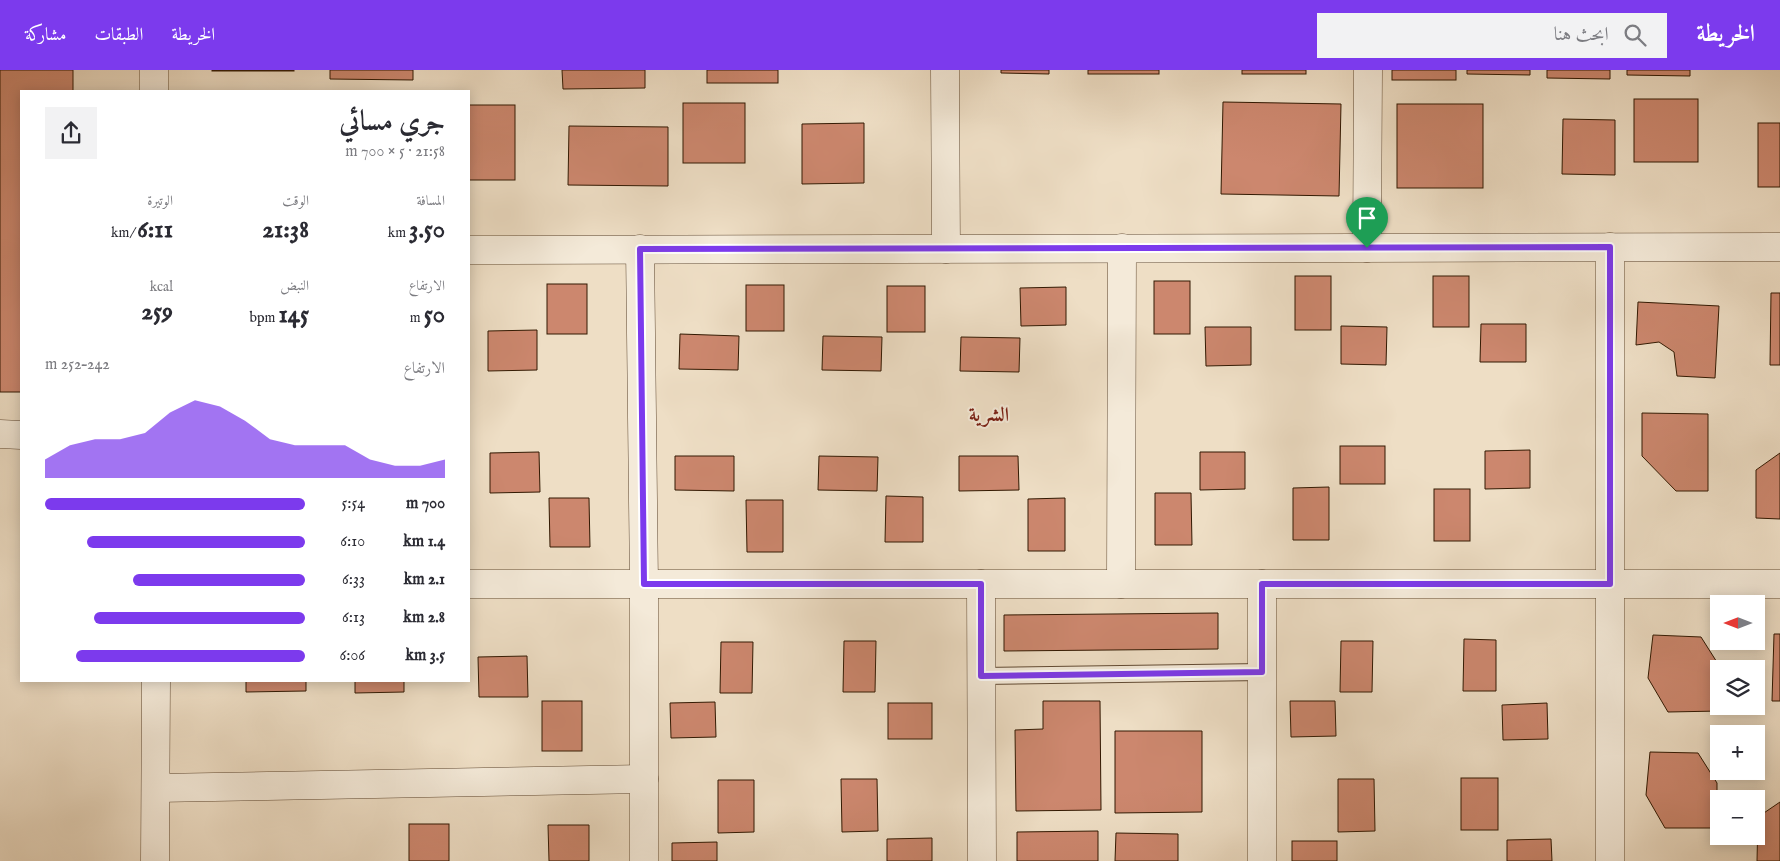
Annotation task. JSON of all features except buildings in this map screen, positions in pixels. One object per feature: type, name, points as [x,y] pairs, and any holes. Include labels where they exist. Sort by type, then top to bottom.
[{"type":"street","points":[[154,70],[154,90]]},
{"type":"street","points":[[945,70],[946,248]]},
{"type":"street","points":[[1367,248],[1368,70]]},
{"type":"street","points":[[1610,247],[1610,861]]},
{"type":"street","points":[[470,250],[1780,247]]},
{"type":"street","points":[[1121,584],[1122,248]]},
{"type":"street","points":[[640,249],[644,584],[644,861]]},
{"type":"street","points":[[0,434],[20,434]]},
{"type":"street","points":[[470,584],[1780,584]]},
{"type":"street","points":[[981,584],[982,861]]},
{"type":"street","points":[[1262,584],[1262,861]]},
{"type":"street","points":[[156,682],[156,861]]},
{"type":"street","points":[[157,788],[644,779]]},
{"type":"lane","points":[[981,676],[1262,672]]},
{"type":"district","name":"الشرية","points":[[989,415]]},
{"type":"route","points":[[1610,247],[1610,584],[1262,584],[1262,672],[981,676],[981,584],[644,584],[640,249],[1367,248],[1610,247]]}]
